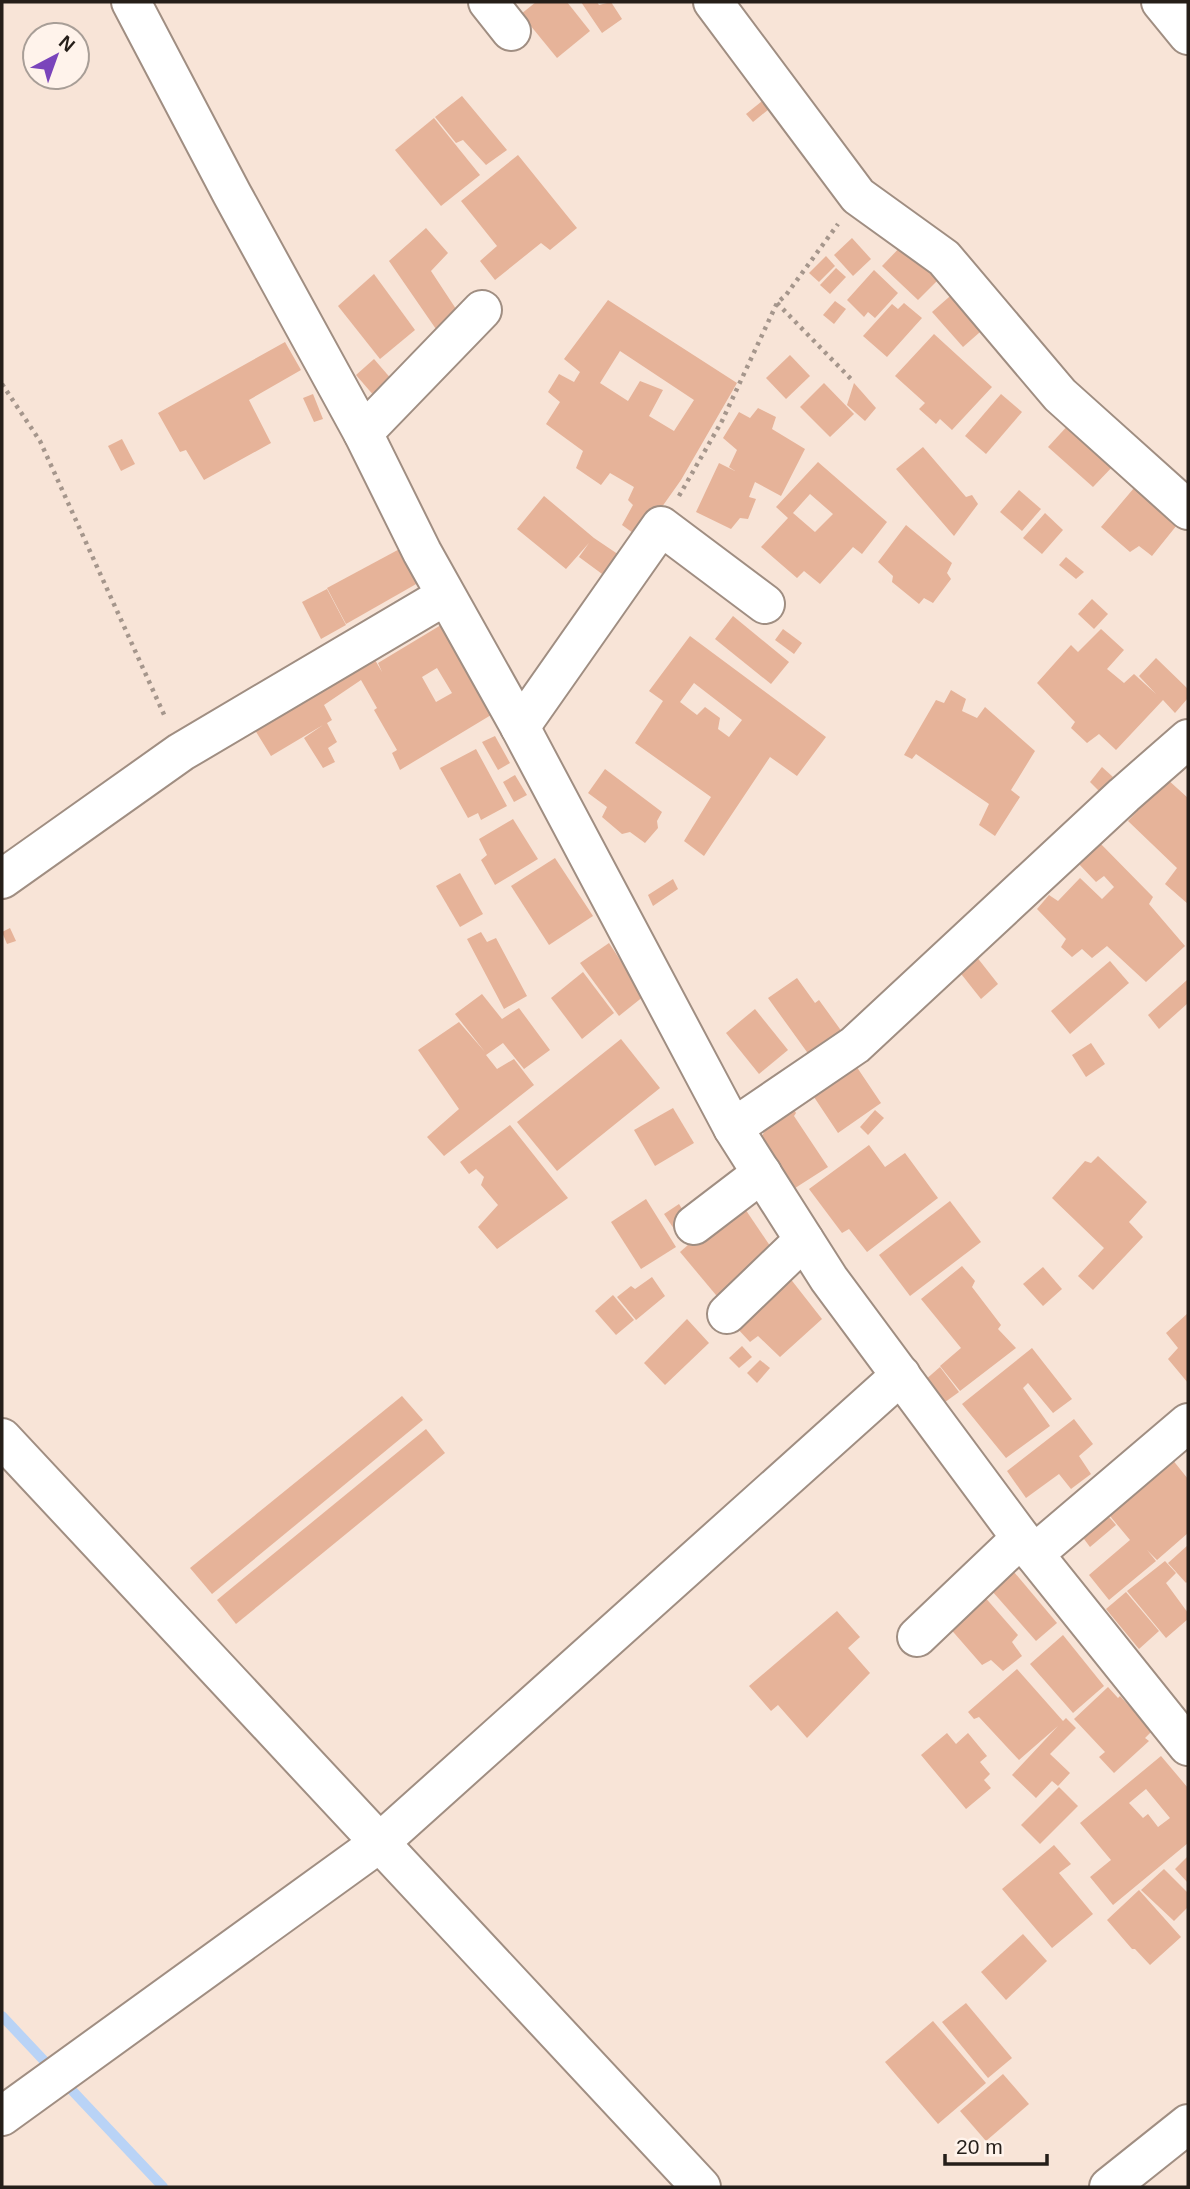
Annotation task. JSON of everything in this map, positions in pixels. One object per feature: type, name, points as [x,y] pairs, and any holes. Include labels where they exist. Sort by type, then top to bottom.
[{"type":"street","points":[[131,2],[363,433],[445,596],[520,727],[733,1128],[829,1279],[1028,1546],[1188,1746]]},
{"type":"street","points":[[488,2],[511,31]]},
{"type":"street","points":[[713,2],[858,196],[944,258],[1059,394],[1188,510]]},
{"type":"street","points":[[1161,2],[1188,35]]},
{"type":"street","points":[[363,433],[482,310]]},
{"type":"street","points":[[520,727],[662,526],[765,604]]},
{"type":"street","points":[[2,879],[181,752],[445,596]]},
{"type":"street","points":[[733,1128],[855,1045],[1188,739]]},
{"type":"street","points":[[694,1225],[762,1173]]},
{"type":"street","points":[[727,1314],[804,1240]]},
{"type":"street","points":[[2,2116],[378,1844],[901,1375]]},
{"type":"street","points":[[917,1637],[1028,1546],[1188,1423]]},
{"type":"street","points":[[2,1438],[378,1844],[701,2187]]},
{"type":"street","points":[[1109,2187],[1188,2124]]},
{"type":"path","points":[[662,526],[722,421],[777,303],[786,295],[858,196]]},
{"type":"path","points":[[777,303],[851,379]]},
{"type":"path","points":[[2,384],[40,441],[181,752]]},
{"type":"building","points":[[536,2],[567,2],[590,31],[557,58],[521,14]]},
{"type":"building","points":[[581,2],[597,2],[599,5],[611,2],[622,19],[602,33]]},
{"type":"building","points":[[462,96],[507,150],[486,165],[463,140],[456,143],[435,117]]},
{"type":"building","points":[[767,97],[774,105],[753,122],[746,114]]},
{"type":"building","points":[[434,118],[480,175],[441,206],[395,150]]},
{"type":"building","points":[[518,155],[577,228],[550,250],[541,243],[495,280],[480,261],[497,246],[461,201]]},
{"type":"building","points":[[426,228],[448,253],[431,271],[460,315],[438,332],[389,261]]},
{"type":"building","points":[[852,238],[871,259],[853,276],[834,255]]},
{"type":"building","points":[[906,241],[942,276],[918,300],[882,266]]},
{"type":"building","points":[[826,256],[835,266],[819,282],[809,273]]},
{"type":"building","points":[[836,268],[846,277],[830,294],[820,285]]},
{"type":"building","points":[[874,270],[898,293],[875,318],[868,312],[864,317],[847,300]]},
{"type":"building","points":[[374,274],[415,330],[380,359],[338,306]]},
{"type":"building","points":[[957,290],[988,325],[963,347],[932,312]]},
{"type":"building","points":[[608,300],[737,383],[681,480],[640,538],[622,525],[633,505],[628,500],[634,487],[610,473],[601,485],[576,468],[583,451],[546,424],[560,402],[548,392],[559,374],[574,382],[580,372],[564,359]],"holes":[[[620,351],[694,400],[674,431],[649,416],[663,390],[640,381],[628,401],[600,383]]]},
{"type":"building","points":[[835,301],[846,309],[834,324],[823,315]]},
{"type":"building","points":[[904,303],[922,318],[887,357],[863,336],[892,304],[898,309]]},
{"type":"building","points":[[934,334],[992,387],[952,430],[940,419],[936,424],[919,409],[925,403],[895,376]]},
{"type":"building","points":[[285,342],[301,370],[249,400],[271,443],[204,480],[186,450],[180,452],[158,413]]},
{"type":"building","points":[[790,355],[810,376],[786,399],[766,378]]},
{"type":"building","points":[[374,359],[393,381],[375,397],[356,375]]},
{"type":"building","points":[[824,383],[854,414],[830,437],[800,407]]},
{"type":"building","points":[[854,383],[876,408],[865,421],[847,405]]},
{"type":"building","points":[[313,394],[323,419],[314,422],[303,398]]},
{"type":"building","points":[[1001,394],[1022,412],[986,454],[965,436]]},
{"type":"building","points":[[758,408],[776,417],[772,429],[805,449],[781,496],[755,482],[749,497],[756,499],[748,519],[740,518],[731,529],[696,512],[719,463],[735,471],[729,467],[737,450],[723,438],[739,412],[750,418]]},
{"type":"building","points":[[1071,422],[1116,463],[1093,487],[1048,447]]},
{"type":"building","points":[[122,439],[135,464],[121,471],[108,446]]},
{"type":"building","points":[[923,447],[966,497],[972,495],[978,504],[954,536],[896,469]]},
{"type":"building","points":[[818,462],[887,522],[862,554],[853,547],[820,584],[804,571],[797,578],[761,547],[788,518],[776,507]],"holes":[[[810,494],[833,514],[815,532],[793,513]]]},
{"type":"building","points":[[1134,488],[1177,525],[1152,556],[1139,546],[1130,552],[1101,527]]},
{"type":"building","points":[[1019,490],[1041,509],[1022,531],[1000,512]]},
{"type":"building","points":[[544,496],[594,538],[628,561],[613,582],[579,557],[589,543],[566,569],[517,529]]},
{"type":"building","points":[[1045,513],[1063,530],[1042,554],[1023,538]]},
{"type":"building","points":[[906,525],[952,563],[947,573],[951,579],[933,603],[924,598],[919,604],[892,582],[893,576],[878,562]]},
{"type":"building","points":[[407,545],[425,579],[346,624],[327,588]]},
{"type":"building","points":[[1066,557],[1084,572],[1076,579],[1059,565]]},
{"type":"building","points":[[327,589],[346,625],[321,639],[302,602]]},
{"type":"building","points":[[1092,599],[1108,614],[1094,629],[1078,614]]},
{"type":"building","points":[[733,616],[789,662],[771,684],[715,639]]},
{"type":"building","points":[[446,622],[496,712],[400,770],[392,753],[397,750],[374,710],[377,708],[361,680],[324,705],[332,720],[327,723],[337,742],[328,748],[335,762],[323,768],[304,738],[323,725],[271,756],[253,727],[371,653],[382,672],[378,663]],"holes":[[[437,668],[452,693],[436,702],[422,677]]]},
{"type":"building","points":[[783,629],[802,643],[794,654],[775,640]]},
{"type":"building","points":[[1101,629],[1124,650],[1107,669],[1124,683],[1134,674],[1156,694],[1139,676],[1156,658],[1188,689],[1188,698],[1175,713],[1163,700],[1116,750],[1099,734],[1087,743],[1071,728],[1075,722],[1037,683],[1071,645],[1078,652]]},
{"type":"building","points":[[690,636],[826,737],[797,776],[770,757],[704,856],[684,841],[711,797],[635,743],[663,701],[649,691]],"holes":[[[694,683],[742,720],[729,737],[718,729],[720,718],[705,707],[697,715],[680,702]]]},
{"type":"building","points":[[951,690],[966,699],[962,711],[977,718],[985,707],[1035,751],[1011,790],[1020,797],[995,836],[979,825],[989,804],[916,754],[912,759],[904,755],[936,700],[944,703]]},
{"type":"building","points":[[495,736],[510,763],[498,770],[482,742]]},
{"type":"building","points":[[476,749],[507,806],[481,820],[478,813],[468,818],[440,768]]},
{"type":"building","points":[[1102,767],[1113,777],[1100,792],[1090,782]]},
{"type":"building","points":[[605,769],[662,812],[657,821],[658,828],[645,843],[630,832],[622,834],[602,817],[607,807],[588,793]]},
{"type":"building","points":[[515,775],[527,795],[514,802],[503,782]]},
{"type":"building","points":[[1167,779],[1188,798],[1188,904],[1165,884],[1177,868],[1128,821]]},
{"type":"building","points":[[513,819],[538,859],[495,885],[481,860],[487,855],[479,839]]},
{"type":"building","points":[[1096,839],[1153,897],[1149,904],[1185,946],[1146,982],[1107,946],[1092,958],[1082,949],[1072,957],[1061,947],[1066,939],[1037,909],[1049,895],[1058,901],[1080,878],[1102,899],[1114,887],[1104,876],[1096,882],[1077,862]]},
{"type":"building","points":[[555,858],[593,916],[549,945],[511,886]]},
{"type":"building","points":[[460,873],[483,914],[460,927],[436,886]]},
{"type":"building","points":[[673,879],[678,889],[653,906],[648,895]]},
{"type":"building","points":[[10,928],[16,941],[7,944],[2,932]]},
{"type":"building","points":[[481,932],[487,942],[496,938],[527,996],[504,1009],[467,939]]},
{"type":"building","points":[[609,943],[644,996],[619,1016],[580,963]]},
{"type":"building","points":[[976,956],[998,984],[981,999],[958,970]]},
{"type":"building","points":[[1110,961],[1129,983],[1070,1034],[1051,1011]]},
{"type":"building","points":[[583,972],[614,1013],[582,1039],[551,998]]},
{"type":"building","points":[[797,978],[815,1003],[819,1000],[845,1036],[812,1059],[768,998]]},
{"type":"building","points":[[1187,980],[1188,1003],[1159,1029],[1148,1015]]},
{"type":"building","points":[[482,994],[502,1019],[519,1008],[550,1050],[524,1069],[503,1043],[486,1055],[497,1069],[514,1059],[534,1085],[444,1156],[427,1137],[459,1109],[418,1050],[459,1022],[485,1052],[455,1014]]},
{"type":"building","points":[[755,1009],[788,1050],[759,1074],[726,1033]]},
{"type":"building","points":[[621,1039],[660,1088],[557,1171],[517,1122]]},
{"type":"building","points":[[1091,1043],[1105,1064],[1086,1077],[1072,1055]]},
{"type":"building","points":[[848,1054],[881,1103],[838,1133],[814,1097],[821,1092],[812,1079]]},
{"type":"building","points":[[790,1102],[796,1113],[794,1116],[828,1167],[792,1190],[761,1137],[767,1128],[763,1120]]},
{"type":"building","points":[[673,1108],[694,1143],[655,1166],[634,1130]]},
{"type":"building","points":[[875,1110],[884,1118],[868,1135],[860,1127]]},
{"type":"building","points":[[510,1125],[568,1198],[497,1249],[478,1227],[498,1205],[481,1185],[484,1177],[476,1169],[469,1174],[460,1162]]},
{"type":"building","points":[[869,1145],[885,1167],[905,1153],[938,1198],[867,1252],[849,1229],[842,1233],[809,1189]]},
{"type":"building","points":[[1098,1156],[1147,1202],[1129,1222],[1143,1237],[1093,1290],[1078,1276],[1104,1248],[1052,1198],[1085,1161],[1091,1163]]},
{"type":"building","points":[[646,1199],[676,1247],[641,1269],[611,1222]]},
{"type":"building","points":[[739,1200],[779,1259],[726,1307],[680,1252]]},
{"type":"building","points":[[950,1201],[981,1242],[910,1296],[879,1255]]},
{"type":"building","points":[[679,1204],[691,1223],[676,1232],[664,1214]]},
{"type":"building","points":[[962,1266],[975,1281],[972,1287],[1001,1325],[998,1329],[1016,1348],[960,1391],[940,1366],[961,1348],[921,1299]]},
{"type":"building","points":[[1043,1267],[1062,1289],[1043,1306],[1023,1284]]},
{"type":"building","points":[[782,1268],[822,1319],[780,1357],[758,1336],[750,1342],[735,1326]]},
{"type":"building","points":[[652,1277],[665,1296],[636,1320],[617,1297],[631,1286],[635,1289]]},
{"type":"building","points":[[613,1295],[634,1320],[616,1335],[595,1311]]},
{"type":"building","points":[[1188,1313],[1188,1383],[1168,1359],[1178,1348],[1166,1333]]},
{"type":"building","points":[[687,1319],[709,1343],[665,1385],[644,1363]]},
{"type":"building","points":[[742,1346],[752,1357],[739,1368],[729,1358]]},
{"type":"building","points":[[1032,1348],[1072,1399],[1053,1413],[1028,1383],[1023,1388],[1050,1426],[1006,1458],[962,1404]]},
{"type":"building","points":[[760,1360],[770,1368],[757,1383],[747,1373]]},
{"type":"building","points":[[940,1367],[959,1392],[941,1405],[924,1381]]},
{"type":"building","points":[[402,1396],[423,1420],[212,1594],[190,1568]]},
{"type":"building","points":[[1074,1419],[1093,1444],[1079,1456],[1091,1474],[1071,1489],[1059,1474],[1026,1498],[1007,1471]]},
{"type":"building","points":[[426,1429],[445,1453],[236,1624],[217,1600]]},
{"type":"building","points":[[1164,1449],[1188,1479],[1188,1533],[1157,1560],[1147,1550],[1156,1561],[1109,1600],[1089,1575],[1130,1540],[1100,1504]]},
{"type":"building","points":[[1103,1510],[1116,1525],[1090,1547],[1078,1531]]},
{"type":"building","points":[[1188,1545],[1188,1581],[1186,1583],[1168,1563]]},
{"type":"building","points":[[1165,1561],[1176,1573],[1166,1583],[1188,1613],[1188,1619],[1166,1638],[1127,1591]]},
{"type":"building","points":[[1014,1572],[1057,1623],[1036,1641],[992,1591]]},
{"type":"building","points":[[1126,1592],[1159,1631],[1139,1649],[1106,1609]]},
{"type":"building","points":[[983,1595],[1018,1635],[1012,1642],[1022,1656],[1003,1671],[991,1660],[982,1665],[948,1626]]},
{"type":"building","points":[[837,1611],[860,1637],[848,1648],[870,1673],[807,1738],[778,1705],[771,1711],[749,1686]]},
{"type":"building","points":[[1063,1635],[1104,1686],[1073,1713],[1030,1664]]},
{"type":"building","points":[[1017,1669],[1063,1721],[1066,1718],[1076,1728],[1050,1754],[1070,1773],[1058,1786],[1052,1781],[1036,1798],[1012,1775],[1058,1726],[1019,1760],[979,1717],[974,1719],[968,1712]]},
{"type":"building","points":[[1108,1687],[1118,1698],[1120,1696],[1152,1731],[1145,1738],[1149,1741],[1114,1773],[1099,1757],[1105,1752],[1074,1719]]},
{"type":"building","points":[[947,1733],[956,1744],[968,1733],[987,1756],[980,1762],[990,1774],[984,1780],[991,1788],[966,1809],[921,1755]]},
{"type":"building","points":[[1161,1756],[1188,1788],[1188,1843],[1113,1905],[1090,1877],[1111,1860],[1080,1823]],"holes":[[[1146,1789],[1170,1818],[1158,1827],[1148,1814],[1143,1818],[1129,1803]]]},
{"type":"building","points":[[1059,1787],[1078,1806],[1040,1844],[1021,1825]]},
{"type":"building","points":[[1054,1845],[1071,1864],[1059,1873],[1093,1914],[1052,1948],[1002,1889]]},
{"type":"building","points":[[1188,1856],[1188,1883],[1175,1869]]},
{"type":"building","points":[[1164,1869],[1188,1893],[1188,1907],[1174,1921],[1141,1890]]},
{"type":"building","points":[[1139,1890],[1181,1937],[1150,1965],[1107,1920]]},
{"type":"building","points":[[1023,1934],[1047,1961],[1006,2000],[981,1972]]},
{"type":"building","points":[[966,2003],[1012,2058],[988,2078],[942,2022]]},
{"type":"building","points":[[933,2021],[986,2083],[938,2124],[885,2062]]},
{"type":"building","points":[[1003,2074],[1029,2104],[986,2141],[960,2111]]},
{"type":"waterway","points":[[2,2016],[163,2187]]}]
